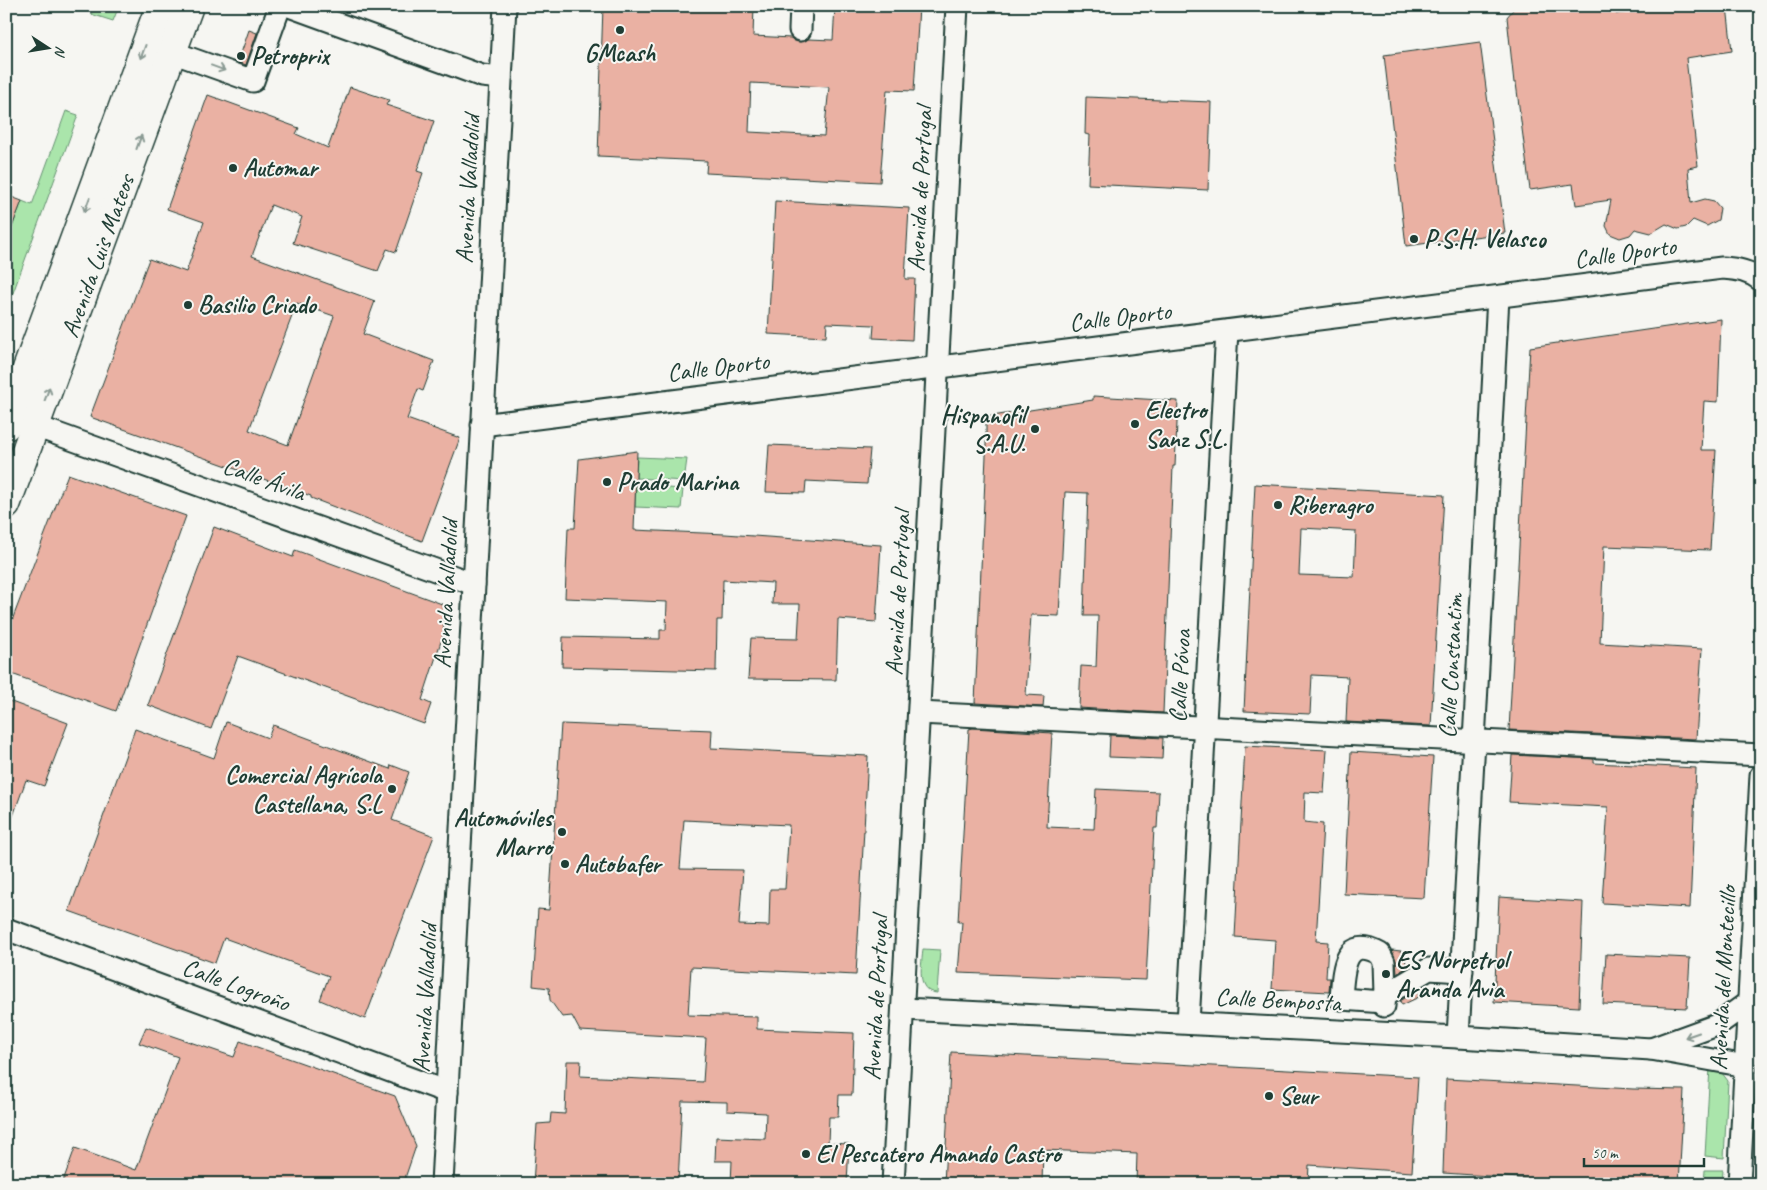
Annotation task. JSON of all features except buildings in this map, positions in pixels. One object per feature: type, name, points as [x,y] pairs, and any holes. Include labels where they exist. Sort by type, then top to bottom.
[{"type":"highway","name":"Avenida Luis Mateos","points":[[6,426],[160,6]]},
{"type":"highway","name":"Avenida Luis Mateos","points":[[6,505],[189,6]]},
{"type":"street","points":[[172,52],[253,81],[280,6]]},
{"type":"street","points":[[289,6],[482,76],[501,78]]},
{"type":"street","name":"Avenida Valladolid","points":[[442,1184],[505,6]]},
{"type":"street","points":[[800,30],[802,6]]},
{"type":"street","name":"Avenida de Portugal","points":[[894,1184],[957,6]]},
{"type":"street","name":"Calle Oporto","points":[[482,425],[1722,268],[1738,268],[1752,273],[1761,280]]},
{"type":"street","name":"Calle Constantim","points":[[1458,1037],[1498,297]]},
{"type":"street","name":"Calle Póvoa","points":[[1188,1023],[1227,331]]},
{"type":"street","name":"Calle Ávila","points":[[35,426],[474,584]]},
{"type":"street","points":[[919,713],[1761,754]]},
{"type":"street","name":"Avenida del Montecillo","points":[[1738,1184],[1761,775]]},
{"type":"street","name":"Calle Logroño","points":[[6,929],[447,1092]]},
{"type":"street","points":[[1382,1033],[1384,999],[1429,969],[1462,971]]},
{"type":"street","name":"Calle Bemposta","points":[[1651,1049],[1717,1025],[1749,1002]]},
{"type":"street","name":"Calle Bemposta","points":[[903,1009],[1458,1037],[1651,1049],[1746,1066]]},
{"type":"green space","points":[[94,6],[119,6],[113,21],[91,14]]},
{"type":"green space","points":[[66,111],[78,115],[6,312],[6,243],[22,201],[32,205]]},
{"type":"green space","points":[[637,457],[687,459],[684,481],[636,478]]},
{"type":"green space","points":[[636,486],[683,489],[681,509],[635,507]]},
{"type":"green space","points":[[923,949],[940,950],[937,993],[925,988],[921,976]]},
{"type":"green space","points":[[1710,1067],[1719,1069],[1728,1081],[1724,1158],[1705,1156]]},
{"type":"green space","points":[[1705,1170],[1723,1170],[1722,1184],[1704,1184]]},
{"type":"place","name":"GMcash","points":[[620,30]]},
{"type":"place","name":"Petroprix","points":[[241,56]]},
{"type":"place","name":"Automar","points":[[233,168]]},
{"type":"place","name":"P.S.H. Velasco","points":[[1414,239]]},
{"type":"place","name":"Basilio Criado","points":[[188,305]]},
{"type":"place","name":"Electro Sanz S.L.","points":[[1135,424]]},
{"type":"place","name":"Hispanofil S.A.U.","points":[[1035,429]]},
{"type":"place","name":"Prado Marina","points":[[607,482]]},
{"type":"place","name":"Riberagro","points":[[1278,505]]},
{"type":"place","name":"Comercial Agrícola Castellana, S.L","points":[[392,789]]},
{"type":"place","name":"Automóviles Marro","points":[[562,832]]},
{"type":"place","name":"Autobafer","points":[[565,864]]},
{"type":"place","name":"ES Norpetrol Aranda Avia","points":[[1386,974]]},
{"type":"place","name":"Seur","points":[[1269,1096]]},
{"type":"place","name":"El Pescatero Amando Castro","points":[[806,1154]]}]
